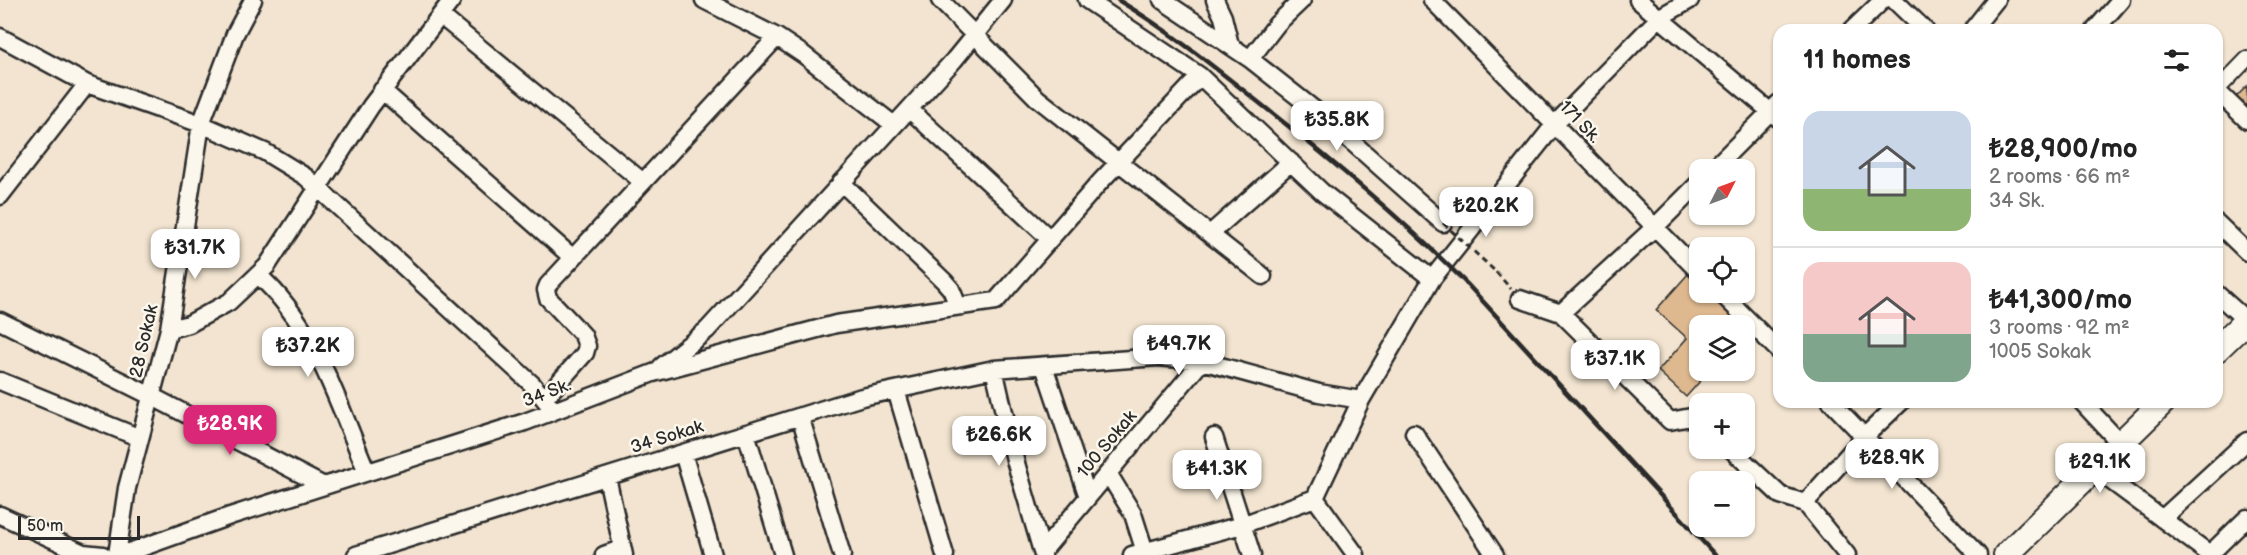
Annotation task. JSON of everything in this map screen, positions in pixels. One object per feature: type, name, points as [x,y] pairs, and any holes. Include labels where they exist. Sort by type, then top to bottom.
[{"type":"main road","points":[[2223,343],[2247,321]]},
{"type":"main road","points":[[2006,555],[2157,408]]},
{"type":"street","name":"28 Sokak","points":[[119,555],[127,488],[169,329],[201,124],[236,34],[253,0]]},
{"type":"street","points":[[169,329],[189,324],[229,302],[267,266],[382,90],[452,0]]},
{"type":"street","points":[[704,0],[777,37],[823,69],[894,125]]},
{"type":"street","points":[[940,0],[1037,98],[1263,276]]},
{"type":"street","points":[[653,373],[707,330],[909,109],[1003,0]]},
{"type":"street","points":[[1087,0],[1200,76],[1322,192],[1432,279]]},
{"type":"street","points":[[1162,0],[1250,58],[1326,118],[1443,223]]},
{"type":"street","points":[[1215,0],[1223,17],[1230,45]]},
{"type":"street","points":[[1250,58],[1277,24],[1302,0]]},
{"type":"street","name":"171 Sk.","points":[[1432,0],[1689,262]]},
{"type":"street","points":[[1638,0],[1773,109]]},
{"type":"street","points":[[1108,473],[1133,514],[1141,554],[1242,525],[1315,498],[1360,400],[1432,279],[1555,124],[1660,17],[1690,0]]},
{"type":"street","points":[[1858,24],[1882,0]]},
{"type":"street","points":[[1894,0],[1919,24]]},
{"type":"street","points":[[1977,24],[1996,0]]},
{"type":"street","points":[[2100,24],[2121,0]]},
{"type":"street","points":[[441,16],[643,182]]},
{"type":"street","points":[[0,36],[87,84],[201,124],[265,152],[319,187],[550,405],[585,353],[587,346],[583,335],[547,294],[548,285],[777,37]]},
{"type":"street","points":[[2223,85],[2247,60]]},
{"type":"street","points":[[909,109],[1050,239],[1200,76]]},
{"type":"street","points":[[0,196],[87,84]]},
{"type":"street","points":[[382,90],[573,258]]},
{"type":"street","points":[[2223,97],[2247,120]]},
{"type":"street","points":[[1724,159],[1773,114]]},
{"type":"street","points":[[1210,234],[1291,162]]},
{"type":"street","points":[[841,182],[944,281],[951,289],[958,306]]},
{"type":"street","points":[[1561,313],[1689,193]]},
{"type":"street","points":[[2223,229],[2247,252]]},
{"type":"street","name":"34 Sk.","points":[[119,555],[367,472],[550,405],[653,373],[836,324],[996,301],[1050,239]]},
{"type":"street","points":[[258,275],[289,307],[317,353],[367,472]]},
{"type":"street","points":[[1520,299],[1561,313],[1671,421],[1689,417]]},
{"type":"street","points":[[2223,299],[2247,321]]},
{"type":"street","points":[[1731,303],[1773,345]]},
{"type":"street","points":[[0,321],[324,486]]},
{"type":"street","name":"34 Sokak","points":[[356,555],[862,397],[994,369],[1158,357],[1202,361],[1319,393],[1360,400]]},
{"type":"street","name":"100 Sokak","points":[[1043,553],[1202,361]]},
{"type":"street","points":[[1044,366],[1088,497]]},
{"type":"street","points":[[994,369],[1015,460],[1043,553]]},
{"type":"street","points":[[0,381],[140,438]]},
{"type":"street","points":[[896,390],[945,555]]},
{"type":"street","points":[[1837,408],[1978,555]]},
{"type":"street","points":[[1805,503],[1865,436],[1895,408]]},
{"type":"street","points":[[2088,408],[2121,444]]},
{"type":"street","points":[[800,416],[842,555]]},
{"type":"street","points":[[746,433],[783,555]]},
{"type":"street","points":[[1414,433],[1495,555]]},
{"type":"street","points":[[1214,437],[1252,555]]},
{"type":"street","points":[[2162,519],[2247,441]]},
{"type":"street","points":[[683,453],[713,555]]},
{"type":"street","points":[[1742,459],[1780,495],[1805,503],[1847,555]]},
{"type":"street","points":[[2095,469],[2210,555],[2247,518]]},
{"type":"street","points":[[604,555],[622,552],[606,477]]},
{"type":"street","points":[[1315,498],[1356,555]]},
{"type":"street","points":[[0,515],[83,553],[103,555]]},
{"type":"path","points":[[1443,223],[1520,299]]},
{"type":"building","points":[[2247,86],[2247,108],[2236,97]]},
{"type":"building","points":[[1688,274],[1689,303],[1720,303],[1733,315],[1689,315],[1689,381],[1700,381],[1686,397],[1658,371],[1687,338],[1656,310]]},
{"type":"railway","points":[[1118,0],[1178,40],[1297,133],[1421,240],[1468,285],[1715,555]]}]
